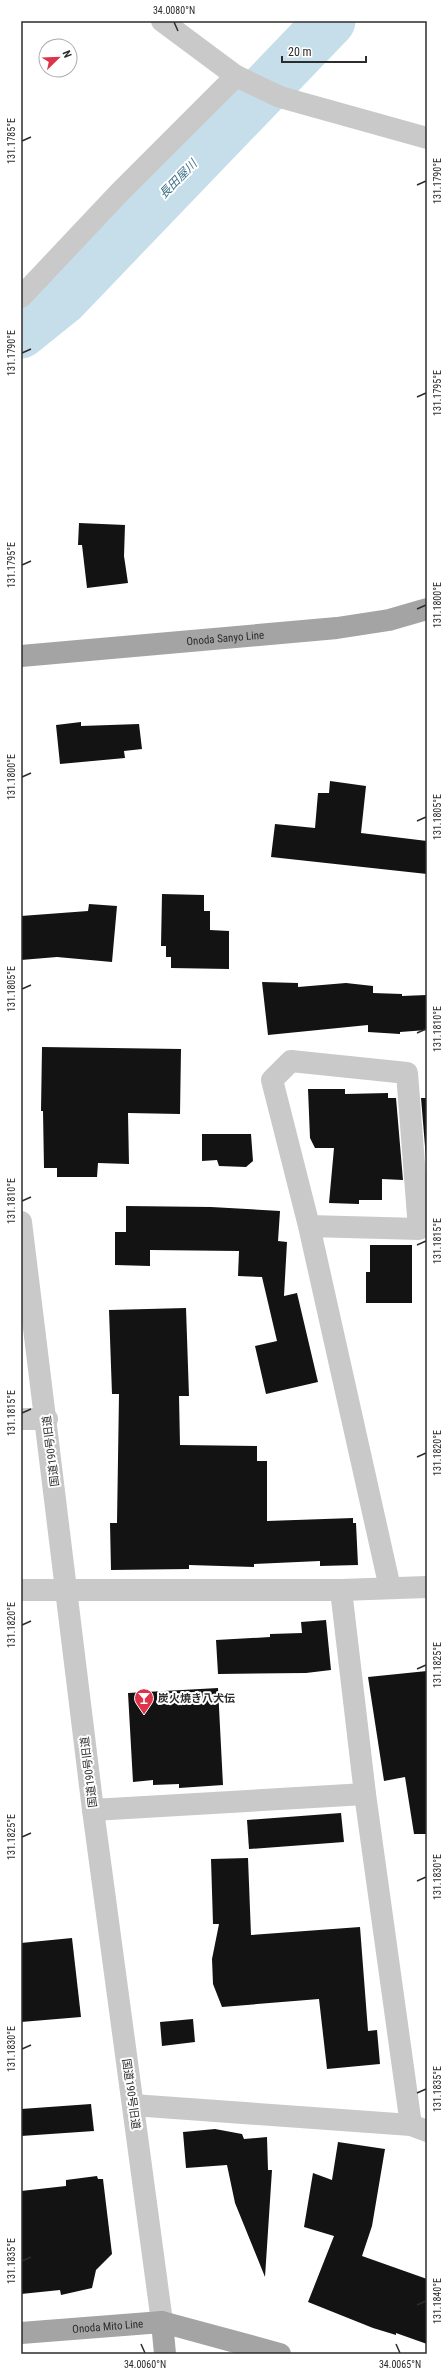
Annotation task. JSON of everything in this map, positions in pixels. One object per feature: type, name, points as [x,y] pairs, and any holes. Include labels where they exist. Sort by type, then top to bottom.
[{"type":"main road","name":"Onoda Sanyo Line","points":[[21,656],[337,628],[388,620],[427,609]]},
{"type":"main road","name":"Onoda Mito Line","points":[[21,2333],[162,2322],[280,2354]]},
{"type":"main road","points":[[162,2322],[165,2354]]},
{"type":"street","points":[[162,21],[240,78],[280,97],[427,138]]},
{"type":"street","points":[[21,297],[119,193],[240,78]]},
{"type":"street","points":[[309,1226],[419,1229],[421,1166],[407,1073],[291,1061],[272,1080],[309,1226],[390,1588]]},
{"type":"street","name":"国道190号旧道","points":[[21,1222],[47,1419],[93,1810],[162,2322]]},
{"type":"street","points":[[21,1419],[47,1419]]},
{"type":"street","points":[[21,1590],[341,1590],[427,1587]]},
{"type":"street","points":[[133,2105],[419,2128],[365,1794],[341,1590]]},
{"type":"street","points":[[93,1810],[365,1794]]},
{"type":"building","points":[[79,523],[125,525],[124,556],[128,583],[87,588],[82,545],[78,545]]},
{"type":"building","points":[[81,722],[81,726],[139,724],[142,749],[124,751],[125,758],[60,764],[56,725]]},
{"type":"building","points":[[330,781],[366,786],[361,833],[427,841],[427,874],[271,857],[275,824],[315,828],[318,793],[329,793]]},
{"type":"building","points":[[162,894],[204,895],[204,911],[210,911],[210,930],[229,931],[229,969],[171,968],[171,957],[166,957],[166,946],[161,946]]},
{"type":"building","points":[[89,904],[117,906],[112,962],[57,957],[21,960],[21,916],[88,911]]},
{"type":"building","points":[[262,982],[298,983],[298,987],[346,983],[373,986],[373,993],[402,994],[402,996],[427,995],[427,1030],[400,1032],[400,1034],[368,1032],[368,1025],[268,1035]]},
{"type":"building","points":[[42,1047],[181,1049],[180,1114],[128,1113],[129,1164],[98,1163],[97,1177],[57,1177],[57,1168],[44,1168],[43,1111],[41,1111]]},
{"type":"building","points":[[308,1089],[345,1089],[345,1094],[388,1093],[388,1098],[396,1098],[403,1180],[382,1179],[382,1200],[359,1200],[359,1204],[329,1203],[334,1148],[315,1148],[310,1138]]},
{"type":"building","points":[[421,1098],[427,1098],[427,1170]]},
{"type":"building","points":[[202,1134],[251,1134],[253,1161],[246,1167],[219,1166],[217,1160],[202,1161]]},
{"type":"building","points":[[126,1206],[211,1207],[280,1211],[278,1241],[287,1242],[284,1296],[297,1293],[318,1382],[266,1394],[255,1346],[277,1341],[262,1277],[238,1276],[239,1251],[150,1250],[150,1266],[115,1265],[115,1232],[126,1232]]},
{"type":"building","points":[[370,1245],[412,1245],[412,1303],[366,1303],[366,1272],[370,1272]]},
{"type":"building","points":[[186,1308],[189,1396],[179,1396],[180,1445],[257,1446],[257,1461],[267,1461],[267,1521],[353,1518],[353,1523],[356,1523],[358,1565],[320,1566],[320,1561],[254,1564],[254,1567],[189,1565],[189,1569],[111,1570],[110,1523],[117,1523],[119,1394],[112,1394],[109,1310]]},
{"type":"building","points":[[326,1620],[331,1670],[306,1673],[218,1674],[216,1640],[270,1637],[270,1634],[302,1633],[301,1622]]},
{"type":"building","points":[[427,1671],[427,1834],[414,1834],[405,1777],[384,1781],[368,1677]]},
{"type":"building","points":[[218,1688],[223,1785],[179,1788],[179,1784],[153,1785],[153,1780],[133,1782],[128,1693]]},
{"type":"building","points":[[341,1813],[344,1842],[249,1849],[247,1820]]},
{"type":"building","points":[[248,1858],[251,1935],[360,1927],[368,2031],[377,2030],[380,2064],[327,2069],[319,1999],[222,2007],[213,1984],[212,1959],[219,1924],[213,1924],[211,1859]]},
{"type":"building","points":[[72,1938],[81,2017],[21,2022],[21,1943]]},
{"type":"building","points":[[193,2019],[195,2042],[162,2046],[160,2022]]},
{"type":"building","points":[[91,2104],[94,2131],[21,2136],[21,2109]]},
{"type":"building","points":[[215,2129],[242,2134],[244,2139],[267,2137],[268,2170],[272,2170],[265,2277],[235,2203],[227,2165],[186,2168],[183,2132]]},
{"type":"building","points":[[338,2142],[385,2149],[372,2226],[362,2256],[427,2279],[427,2344],[396,2333],[396,2335],[373,2328],[308,2302],[334,2236],[304,2227],[313,2173],[332,2180]]},
{"type":"building","points":[[97,2176],[98,2179],[103,2179],[112,2254],[96,2270],[92,2288],[61,2295],[60,2290],[21,2294],[21,2191],[66,2186],[66,2180]]},
{"type":"waterway","name":"長田屋川","points":[[21,333],[62,300],[330,21]]},
{"type":"place","name":"炭火焼き八犬伝","points":[[144,1715]]}]
